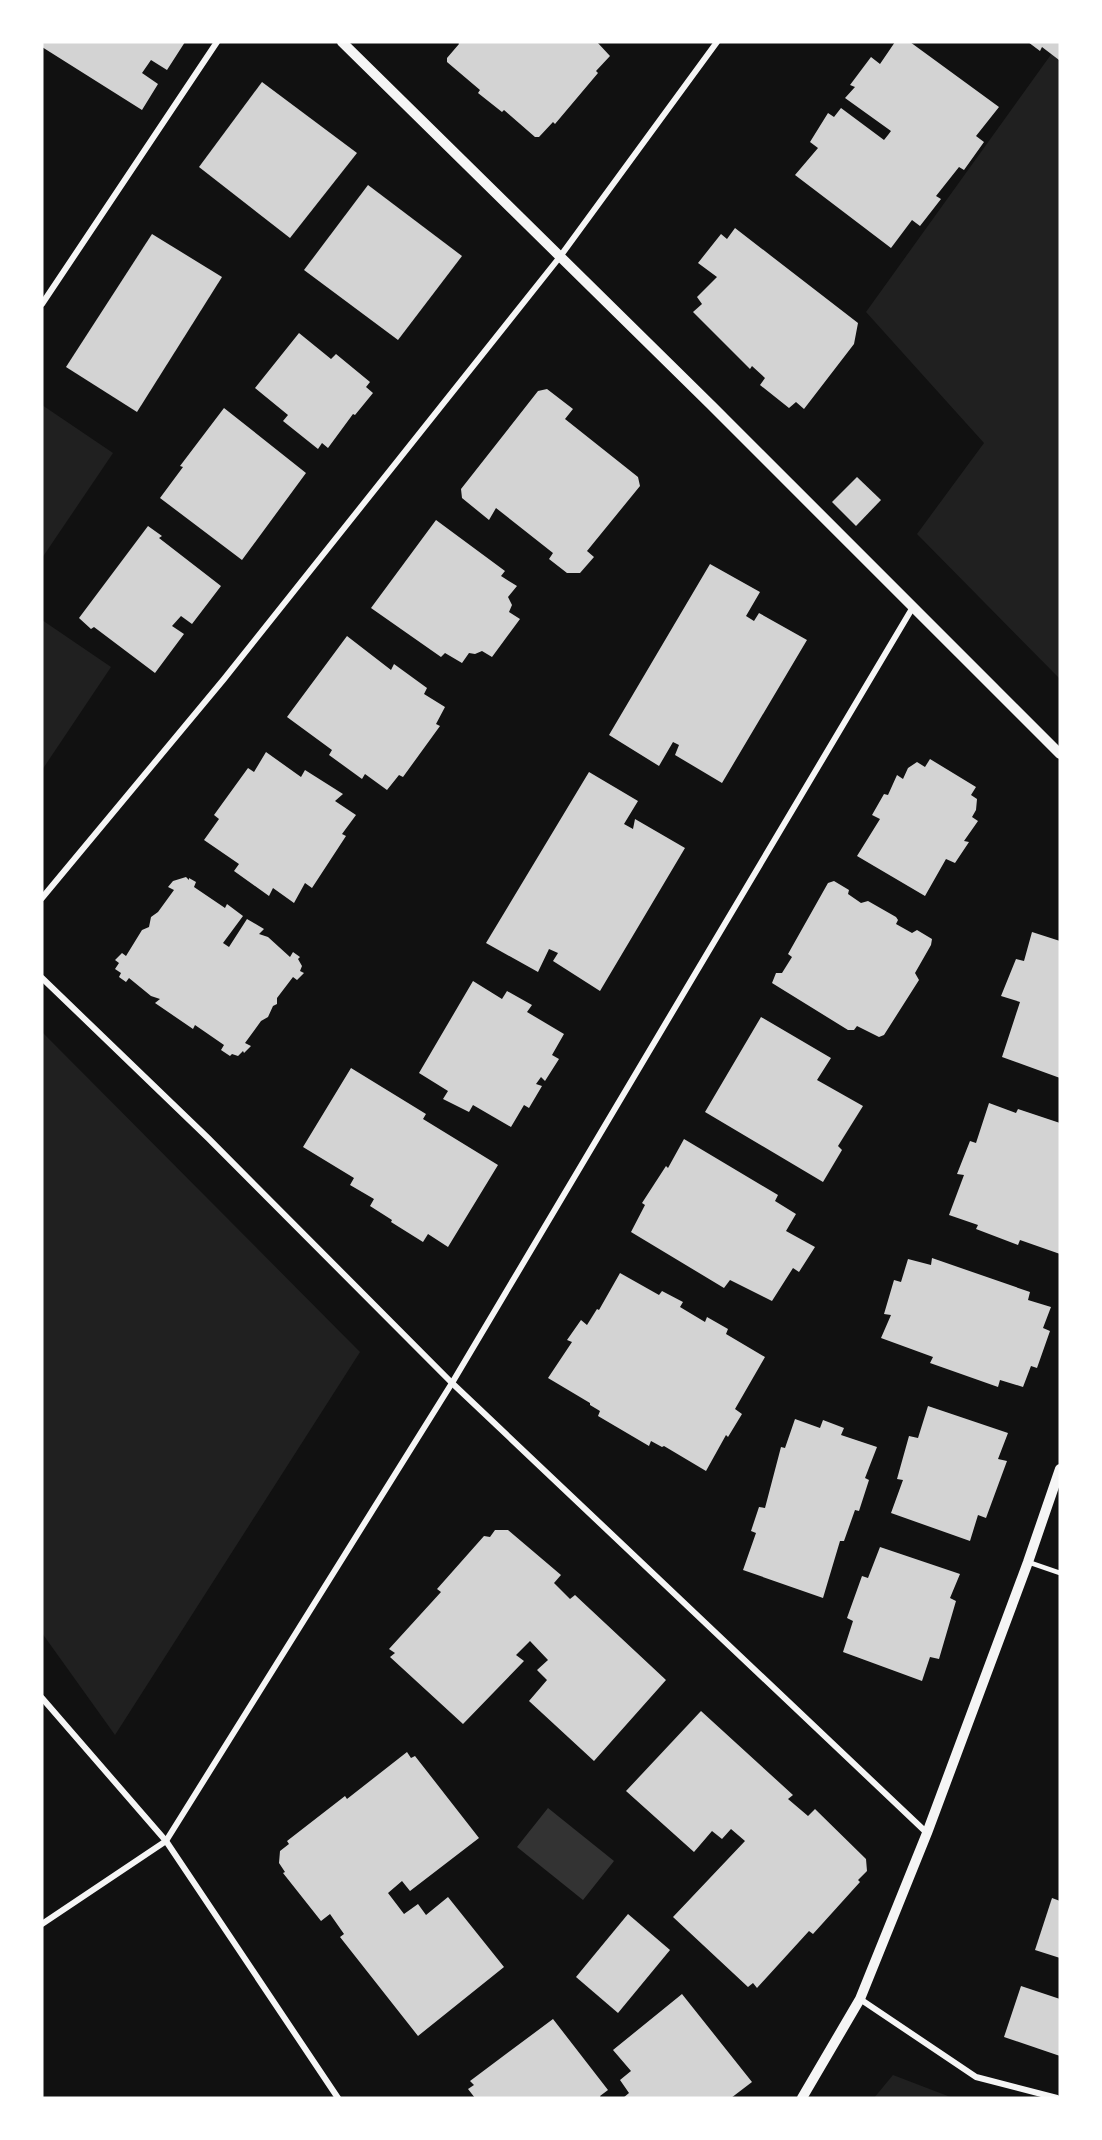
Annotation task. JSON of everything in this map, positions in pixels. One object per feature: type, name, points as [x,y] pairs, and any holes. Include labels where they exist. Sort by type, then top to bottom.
[{"type":"street","points":[[42,304],[218,42]]},
{"type":"street","points":[[342,42],[559,258],[711,405],[1060,754]]},
{"type":"street","points":[[42,898],[231,671],[559,258],[717,42]]},
{"type":"street","points":[[42,1924],[166,1841],[452,1383],[913,607]]},
{"type":"street","points":[[42,978],[208,1138],[452,1383],[927,1833]]},
{"type":"street","points":[[802,2098],[860,2000],[927,1833],[1028,1562],[1060,1469]]},
{"type":"street","points":[[42,1698],[166,1841],[338,2098]]},
{"type":"street","points":[[860,2000],[976,2077],[1057,2098]]},
{"type":"lane","points":[[1028,1562],[1060,1573]]},
{"type":"shaded area","points":[[1060,42],[1060,679],[917,534],[984,443],[866,312]]},
{"type":"shaded area","points":[[42,405],[113,453],[42,558]]},
{"type":"shaded area","points":[[42,620],[111,667],[42,770]]},
{"type":"shaded area","points":[[42,1032],[360,1352],[115,1735],[42,1633]]},
{"type":"shaded area","points":[[548,1808],[614,1861],[583,1900],[517,1847]]},
{"type":"shaded area","points":[[893,2075],[953,2098],[874,2098]]},
{"type":"building","points":[[42,42],[185,42],[167,70],[151,60],[142,73],[158,84],[142,110],[42,47]]},
{"type":"building","points":[[458,42],[597,42],[610,56],[555,124],[553,122],[539,137],[535,137],[504,110],[502,112],[478,93],[480,90],[447,62],[447,58],[459,44]]},
{"type":"building","points":[[895,42],[910,42],[999,107],[976,136],[984,142],[964,170],[959,167],[936,196],[941,199],[920,226],[912,220],[891,248],[795,175],[818,148],[810,142],[828,113],[834,117],[841,108],[884,140],[888,135],[891,131],[845,98],[855,87],[850,85],[871,57],[880,64]]},
{"type":"building","points":[[1028,42],[1060,42],[1060,59],[1042,47],[1040,51]]},
{"type":"building","points":[[262,82],[357,153],[290,238],[199,167]]},
{"type":"building","points":[[368,185],[462,256],[398,340],[304,270]]},
{"type":"building","points":[[735,228],[858,323],[854,344],[804,409],[796,402],[789,408],[760,385],[765,378],[752,366],[750,369],[693,312],[702,304],[697,297],[717,277],[698,263],[721,234],[727,239]]},
{"type":"building","points":[[152,234],[222,277],[137,412],[66,367]]},
{"type":"building","points":[[299,333],[331,359],[336,354],[370,382],[366,387],[373,393],[355,415],[353,414],[328,448],[322,443],[318,449],[283,421],[288,415],[255,388]]},
{"type":"building","points":[[547,389],[573,409],[565,419],[638,477],[640,486],[587,551],[594,557],[580,573],[567,573],[549,559],[553,553],[496,508],[489,520],[462,498],[461,489],[538,391]]},
{"type":"building","points":[[224,408],[306,473],[242,560],[160,498],[183,467],[180,466]]},
{"type":"building","points":[[857,477],[881,500],[856,526],[832,502]]},
{"type":"building","points":[[436,520],[505,571],[501,576],[517,586],[508,597],[512,605],[509,612],[520,619],[492,657],[482,651],[475,654],[469,653],[462,663],[445,653],[441,657],[371,608]]},
{"type":"building","points":[[148,526],[162,536],[159,538],[221,586],[192,624],[181,616],[172,626],[184,634],[155,673],[94,627],[91,629],[79,618]]},
{"type":"building","points":[[710,564],[760,592],[746,616],[754,621],[759,613],[807,640],[722,783],[675,755],[679,745],[673,742],[659,766],[609,735]]},
{"type":"building","points":[[347,636],[391,670],[394,664],[427,688],[424,694],[445,707],[436,724],[440,726],[403,777],[399,775],[387,790],[365,774],[362,779],[329,755],[332,750],[287,717]]},
{"type":"building","points":[[266,752],[301,777],[305,770],[343,794],[335,801],[356,815],[342,834],[346,836],[312,888],[305,883],[294,903],[273,888],[269,896],[234,871],[239,864],[204,840],[219,819],[214,815],[248,768],[254,772]]},
{"type":"building","points":[[930,759],[976,787],[971,795],[977,799],[976,810],[972,817],[978,821],[964,841],[969,842],[955,863],[946,859],[925,896],[857,856],[880,819],[872,815],[884,794],[888,795],[897,775],[903,779],[908,768],[917,762],[925,767]]},
{"type":"building","points":[[589,772],[638,801],[624,824],[633,829],[635,819],[685,848],[600,991],[553,961],[558,953],[549,949],[538,972],[486,943]]},
{"type":"building","points":[[186,877],[196,882],[194,887],[225,908],[227,904],[243,916],[223,943],[229,947],[247,919],[264,929],[259,934],[268,937],[290,957],[293,952],[300,957],[298,959],[302,966],[300,971],[304,973],[297,980],[293,977],[277,998],[277,1004],[273,1006],[268,1017],[261,1021],[245,1043],[251,1046],[238,1056],[232,1054],[230,1056],[221,1050],[224,1045],[195,1025],[193,1029],[155,1003],[160,999],[151,996],[129,978],[126,982],[119,977],[121,973],[115,969],[119,963],[115,960],[122,953],[126,956],[142,930],[149,927],[151,917],[158,912],[174,890],[168,887],[173,881]]},
{"type":"building","points":[[834,881],[849,890],[848,894],[861,903],[868,901],[896,917],[898,920],[896,924],[912,933],[917,930],[932,939],[915,973],[919,980],[884,1035],[879,1037],[857,1026],[854,1030],[848,1030],[772,983],[776,973],[782,973],[792,957],[788,954],[828,883]]},
{"type":"building","points":[[1032,932],[1060,941],[1060,1078],[1002,1057],[1020,1002],[1001,996],[1016,959],[1024,961]]},
{"type":"building","points":[[473,981],[502,999],[507,991],[532,1005],[527,1012],[564,1034],[552,1055],[559,1059],[545,1081],[541,1077],[536,1084],[542,1086],[529,1108],[524,1105],[511,1127],[473,1105],[469,1112],[443,1099],[448,1091],[419,1073]]},
{"type":"building","points":[[761,1017],[831,1058],[817,1080],[863,1106],[838,1146],[842,1150],[823,1182],[705,1112]]},
{"type":"building","points":[[351,1068],[426,1114],[423,1119],[498,1165],[448,1247],[428,1234],[423,1242],[391,1222],[392,1220],[370,1206],[374,1199],[350,1185],[354,1178],[303,1147]]},
{"type":"building","points":[[989,1103],[1016,1113],[1018,1109],[1060,1123],[1060,1254],[1020,1240],[1018,1245],[976,1229],[978,1225],[949,1215],[964,1175],[957,1174],[970,1141],[976,1143]]},
{"type":"building","points":[[684,1139],[778,1195],[775,1201],[796,1214],[786,1231],[815,1247],[799,1272],[793,1268],[772,1301],[730,1280],[724,1288],[631,1232],[645,1205],[642,1203],[666,1166],[668,1168]]},
{"type":"building","points":[[932,1258],[1030,1292],[1028,1300],[1051,1307],[1043,1328],[1050,1331],[1037,1368],[1031,1366],[1023,1387],[1000,1380],[998,1387],[930,1363],[933,1357],[881,1338],[891,1315],[884,1314],[894,1280],[901,1282],[908,1259],[931,1265]]},
{"type":"building","points":[[620,1273],[659,1295],[662,1291],[683,1302],[680,1307],[705,1322],[707,1317],[728,1329],[726,1334],[765,1357],[735,1409],[742,1414],[728,1437],[726,1435],[706,1471],[664,1446],[651,1441],[649,1446],[598,1416],[600,1411],[590,1403],[548,1378],[572,1342],[567,1340],[581,1320],[587,1325],[597,1309],[599,1310]]},
{"type":"building","points":[[928,1406],[1008,1433],[998,1459],[1007,1461],[986,1518],[978,1515],[970,1541],[891,1513],[903,1480],[897,1479],[909,1436],[918,1438]]},
{"type":"building","points":[[795,1419],[820,1428],[823,1420],[844,1428],[841,1435],[877,1447],[865,1478],[869,1480],[859,1511],[855,1510],[844,1541],[840,1541],[823,1598],[743,1570],[756,1533],[751,1531],[759,1507],[765,1508],[781,1447],[785,1448]]},
{"type":"building","points":[[495,1530],[508,1530],[561,1575],[554,1583],[570,1599],[575,1595],[666,1680],[594,1761],[529,1701],[547,1680],[537,1670],[548,1660],[530,1641],[516,1655],[524,1661],[463,1724],[390,1657],[395,1653],[389,1649],[441,1592],[437,1589],[484,1536],[490,1537]]},
{"type":"building","points":[[880,1547],[960,1574],[950,1598],[956,1601],[939,1659],[930,1657],[922,1681],[843,1652],[853,1621],[847,1618],[862,1576],[868,1578]]},
{"type":"building","points":[[701,1711],[793,1795],[788,1799],[808,1816],[815,1809],[866,1859],[867,1871],[858,1880],[860,1882],[813,1934],[809,1931],[757,1988],[753,1983],[748,1987],[673,1917],[745,1841],[731,1829],[722,1839],[712,1831],[694,1852],[626,1791]]},
{"type":"building","points":[[407,1752],[411,1758],[415,1756],[479,1838],[410,1891],[402,1881],[388,1893],[404,1914],[418,1904],[426,1915],[448,1897],[504,1967],[418,2036],[340,1937],[344,1934],[330,1914],[321,1921],[283,1873],[285,1872],[279,1863],[280,1851],[289,1844],[287,1841],[345,1796],[347,1799]]},
{"type":"building","points":[[1052,1898],[1060,1901],[1060,1958],[1035,1950]]},
{"type":"building","points":[[628,1914],[670,1950],[618,2013],[576,1977]]},
{"type":"building","points":[[1021,1986],[1060,1999],[1060,2056],[1004,2037]]},
{"type":"building","points":[[682,1994],[752,2082],[731,2098],[623,2098],[629,2093],[620,2080],[631,2071],[613,2050]]},
{"type":"building","points":[[553,2019],[608,2090],[600,2096],[601,2098],[475,2098],[468,2089],[474,2085],[470,2081]]}]
